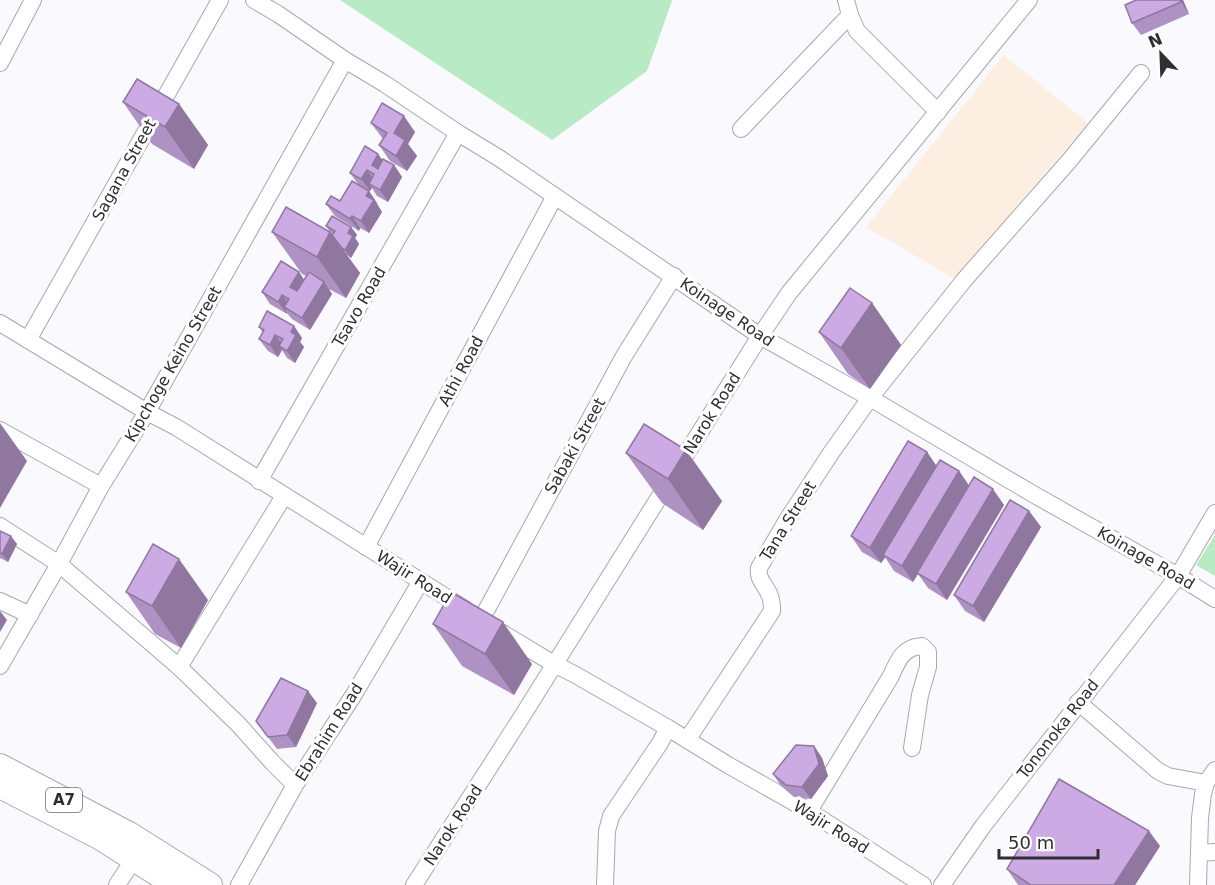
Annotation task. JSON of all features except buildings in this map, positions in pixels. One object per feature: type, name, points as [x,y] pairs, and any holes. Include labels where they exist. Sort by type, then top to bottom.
[{"type":"highway","name":"A7","points":[[0,766],[129,834],[210,885]]},
{"type":"highway","name":"A7","points":[[0,786],[101,838],[175,885]]},
{"type":"street","points":[[0,63],[33,0]]},
{"type":"street","name":"Sagana Street","points":[[28,340],[219,0]]},
{"type":"street","name":"Koinage Road","points":[[254,0],[555,196],[760,336],[1215,599]]},
{"type":"street","name":"Narok Road","points":[[414,885],[789,293],[1029,0]]},
{"type":"street","points":[[741,129],[848,7],[857,31],[938,111]]},
{"type":"street","name":"Kipchoge Keino Street","points":[[0,666],[101,486],[147,412],[345,60]]},
{"type":"street","points":[[870,398],[965,279],[1069,161],[1141,73]]},
{"type":"street","name":"Tsavo Road","points":[[259,481],[458,133]]},
{"type":"street","name":"Athi Road","points":[[366,547],[555,196]]},
{"type":"street","name":"Sabaki Street","points":[[481,620],[624,356],[674,276]]},
{"type":"street","name":"Wajir Road","points":[[0,323],[147,412],[176,427],[481,620],[808,811],[923,885]]},
{"type":"street","name":"Tana Street","points":[[687,740],[772,612],[771,597],[758,573],[762,562],[831,453],[870,398]]},
{"type":"street","points":[[0,430],[101,486]]},
{"type":"street","points":[[179,667],[284,496]]},
{"type":"street","name":"Tononoka Road","points":[[942,885],[983,826],[1178,576],[1215,513]]},
{"type":"street","points":[[0,526],[59,564],[179,667],[238,724],[295,785]]},
{"type":"street","name":"Ebrahim Road","points":[[239,885],[295,785],[353,696],[421,581]]},
{"type":"street","points":[[0,601],[30,615]]},
{"type":"street","points":[[808,811],[898,661],[906,650],[922,646],[928,652],[928,667],[918,704],[912,748]]},
{"type":"street","points":[[1078,702],[1158,771],[1168,776],[1211,777],[1203,794],[1207,852],[1198,885]]},
{"type":"street","points":[[605,885],[606,831],[611,816],[668,728]]},
{"type":"street","points":[[117,885],[134,859]]},
{"type":"shaded area","points":[[1004,55],[1088,123],[1018,205],[960,282],[866,227]]},
{"type":"green space","points":[[340,0],[672,1],[647,71],[552,140]]},
{"type":"green space","points":[[1215,535],[1215,576],[1196,565]]}]
